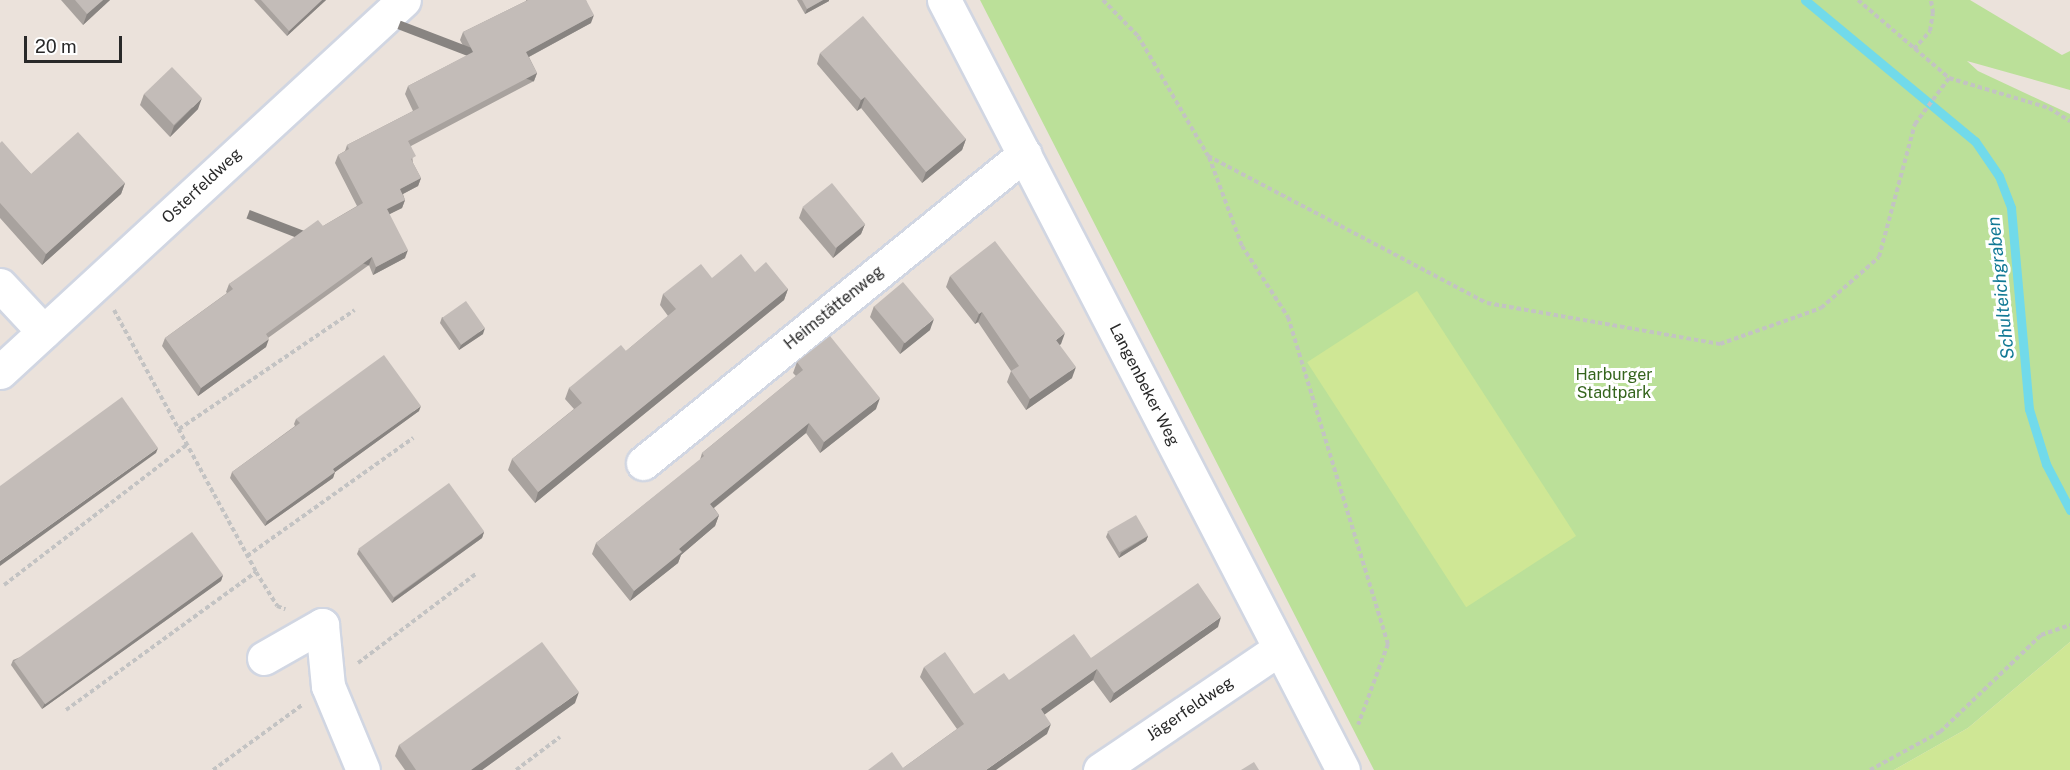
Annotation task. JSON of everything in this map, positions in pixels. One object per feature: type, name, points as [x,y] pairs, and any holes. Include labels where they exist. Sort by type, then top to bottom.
[{"type":"street","name":"Osterfeldweg","points":[[0,372],[404,0]]},
{"type":"street","name":"Langenbeker Weg","points":[[944,0],[1343,769]]},
{"type":"street","name":"Heimstättenweg","points":[[643,463],[1024,154]]},
{"type":"street","points":[[0,285],[44,332]]},
{"type":"street","points":[[264,658],[322,625],[328,686],[363,770]]},
{"type":"street","name":"Jägerfeldweg","points":[[1100,770],[1280,648]]},
{"type":"path","points":[[1103,0],[1138,36],[1208,156],[1242,246],[1288,316],[1388,644],[1343,769]]},
{"type":"path","points":[[1858,0],[1949,78],[2049,108],[2070,121]]},
{"type":"path","points":[[1914,49],[1929,30],[1933,13],[1931,0]]},
{"type":"path","points":[[1208,156],[1487,303],[1720,344],[1821,308],[1879,257],[1915,124],[1949,78]]},
{"type":"path","points":[[110,302],[247,556],[277,606],[322,625]]},
{"type":"path","points":[[179,429],[355,310]]},
{"type":"path","points":[[247,556],[413,438]]},
{"type":"path","points":[[4,585],[188,444]]},
{"type":"path","points":[[66,710],[256,572]]},
{"type":"path","points":[[1870,770],[1940,732],[2041,635],[2070,625]]},
{"type":"path","points":[[516,770],[560,737]]},
{"type":"green space","name":"Harburger Stadtpark","points":[[980,0],[1970,0],[2062,55],[2070,51],[2070,90],[1967,61],[1978,71],[2070,114],[2070,642],[1968,728],[1894,770],[1374,770]]},
{"type":"green space","points":[[1417,291],[1576,536],[1466,607],[1307,362]]},
{"type":"green space","points":[[2070,642],[2070,770],[1894,770],[1968,728]]},
{"type":"building","points":[[75,0],[103,0],[87,14]]},
{"type":"building","points":[[261,0],[322,0],[289,31]]},
{"type":"building","points":[[528,0],[586,0],[594,15],[526,52],[537,73],[408,141],[416,156],[411,159],[421,178],[400,189],[405,200],[387,209],[408,250],[376,267],[372,257],[266,334],[269,339],[201,388],[165,338],[233,289],[229,284],[318,220],[323,226],[363,203],[338,155],[349,149],[347,145],[419,108],[408,86],[473,52],[463,32]]},
{"type":"building","points":[[802,0],[823,0],[807,9]]},
{"type":"building","points":[[863,16],[966,139],[926,172],[865,97],[861,100],[820,53]]},
{"type":"building","points":[[172,67],[202,98],[174,125],[144,94]]},
{"type":"building","points":[[78,132],[125,183],[46,254],[0,203],[0,143],[2,141],[31,174]]},
{"type":"building","points":[[832,183],[865,224],[836,248],[802,207]]},
{"type":"building","points":[[995,241],[1065,333],[1056,340],[1076,367],[1030,399],[1011,371],[1019,366],[982,312],[979,314],[950,276]]},
{"type":"building","points":[[741,254],[755,272],[766,262],[788,289],[538,492],[512,459],[582,403],[569,388],[621,345],[626,351],[676,309],[663,294],[701,264],[712,278]]},
{"type":"building","points":[[903,282],[934,319],[905,343],[874,306]]},
{"type":"building","points":[[466,301],[485,328],[461,345],[442,318]]},
{"type":"building","points":[[830,336],[880,398],[824,442],[809,423],[710,504],[719,515],[679,549],[682,552],[634,591],[596,543],[704,456],[702,453],[803,370],[797,362]]},
{"type":"building","points":[[384,355],[421,406],[333,469],[335,472],[267,521],[232,472],[300,423],[296,419]]},
{"type":"building","points":[[122,397],[158,448],[0,561],[0,486]]},
{"type":"building","points":[[449,483],[484,532],[394,597],[358,549]]},
{"type":"building","points":[[1136,515],[1148,536],[1119,552],[1107,532]]},
{"type":"building","points":[[192,532],[223,575],[45,704],[14,661]]},
{"type":"building","points":[[1198,583],[1221,617],[1114,693],[1097,669],[1041,709],[1051,724],[986,770],[868,770],[892,752],[903,768],[964,724],[924,667],[945,652],[974,694],[1004,673],[1009,680],[1074,634],[1091,658]]},
{"type":"building","points":[[542,642],[579,692],[471,770],[416,770],[399,745]]},
{"type":"building","points":[[1254,762],[1259,770],[1241,770]]},
{"type":"waterway","name":"Schulteichgraben","points":[[1805,0],[1975,141],[1999,176],[2011,208],[2029,409],[2046,464],[2070,510]]}]
